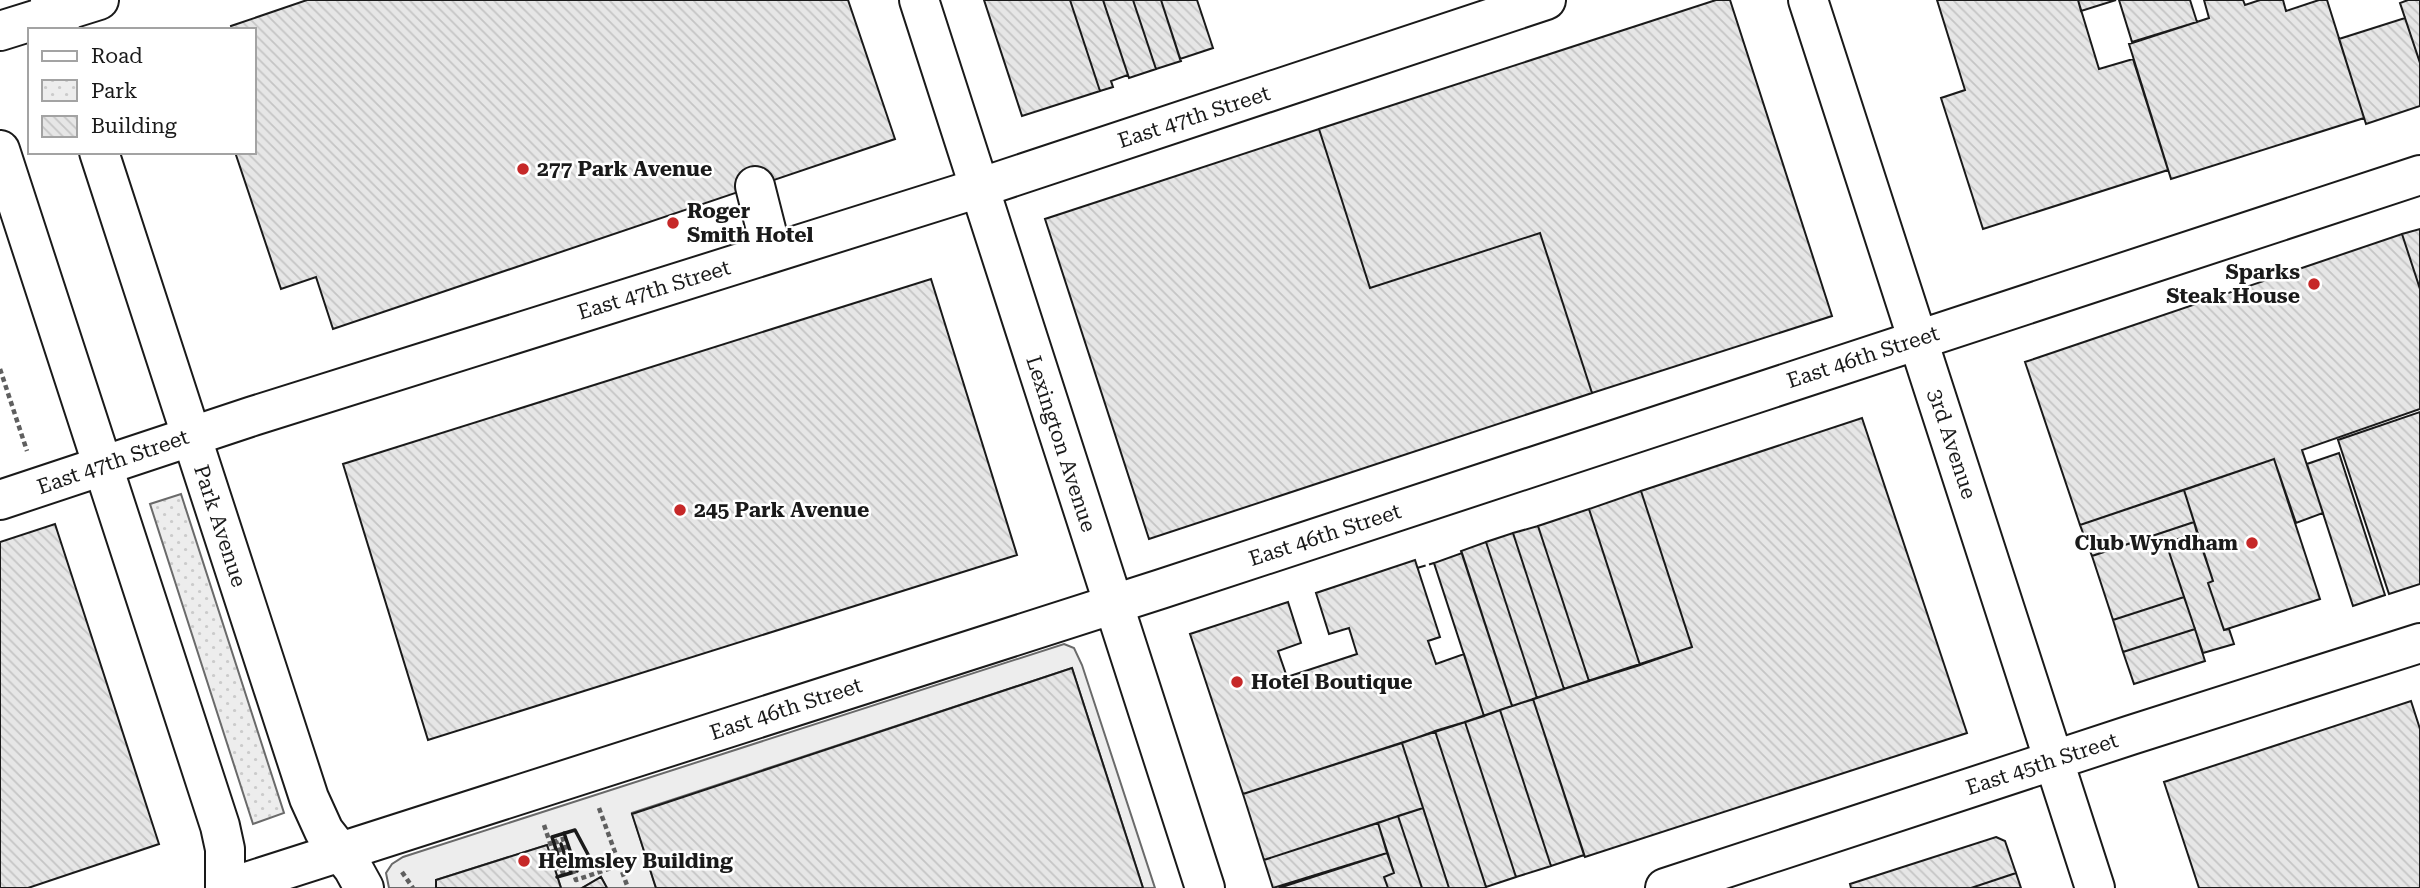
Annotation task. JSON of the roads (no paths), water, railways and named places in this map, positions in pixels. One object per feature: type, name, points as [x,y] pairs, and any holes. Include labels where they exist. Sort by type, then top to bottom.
[{"type":"main road","points":[[0,31],[99,0]]},
{"type":"main road","name":"Lexington Avenue","points":[[919,0],[1205,888]]},
{"type":"main road","name":"East 47th Street","points":[[0,500],[191,436],[979,188],[1546,0]]},
{"type":"main road","name":"3rd Avenue","points":[[1808,0],[2095,888]]},
{"type":"main road","points":[[0,150],[220,827],[225,849],[227,888]]},
{"type":"main road","name":"Park Avenue","points":[[100,154],[309,798],[324,831],[353,868],[364,888]]},
{"type":"main road","name":"East 46th Street","points":[[227,888],[1113,604],[2420,176]]},
{"type":"main road","points":[[755,186],[772,253]]},
{"type":"main road","name":"East 45th Street","points":[[1665,888],[2420,643]]},
{"type":"place","name":"277 Park Avenue","points":[[523,169]]},
{"type":"place","name":"Roger Smith Hotel","points":[[673,223]]},
{"type":"place","name":"Sparks Steak House","points":[[2314,284]]},
{"type":"place","name":"245 Park Avenue","points":[[680,510]]},
{"type":"place","name":"Club Wyndham","points":[[2252,543]]},
{"type":"place","name":"Hotel Boutique","points":[[1237,682]]},
{"type":"place","name":"Helmsley Building","points":[[524,861]]}]
